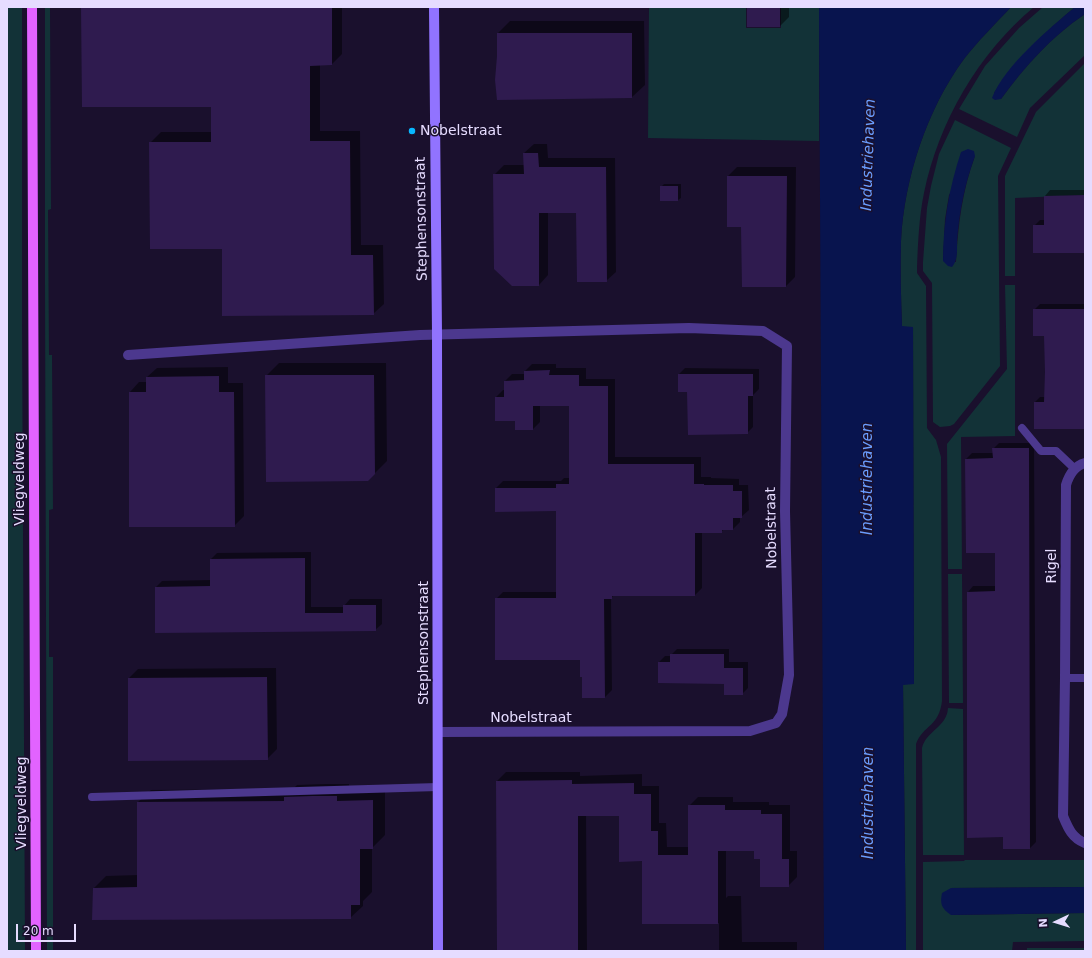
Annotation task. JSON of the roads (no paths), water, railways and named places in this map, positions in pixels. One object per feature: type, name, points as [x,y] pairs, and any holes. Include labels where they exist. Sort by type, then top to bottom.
[{"type":"main road","name":"Vliegveldweg","points":[[32,7],[36,951]]},
{"type":"street","name":"Stephensonstraat","points":[[434,7],[437,334],[438,951]]},
{"type":"street","name":"Nobelstraat","points":[[437,334],[689,328],[763,331],[787,346],[785,511],[789,675],[782,714],[776,723],[750,731],[438,732]]},
{"type":"street","points":[[128,355],[437,334]]},
{"type":"street","points":[[1075,469],[1080,464],[1085,463]]},
{"type":"street","name":"Rigel","points":[[1075,469],[1070,473],[1066,485],[1063,816],[1068,829],[1078,840],[1085,843]]},
{"type":"lane","points":[[1022,428],[1041,451],[1056,451],[1075,469]]},
{"type":"lane","points":[[1065,678],[1085,678]]},
{"type":"lane","points":[[92,797],[438,787]]},
{"type":"water","name":"Industriehaven","points":[[819,7],[1011,7],[964,59],[939,100],[929,122],[912,169],[903,217],[901,241],[902,326],[913,327],[914,684],[903,685],[906,951],[824,951]]},
{"type":"water","points":[[1075,7],[1085,7],[1085,14],[1061,32],[1040,52],[1001,99],[995,100],[992,98],[998,86],[1017,61],[1029,48]]},
{"type":"water","points":[[968,149],[974,151],[975,156],[963,198],[958,230],[957,255],[952,267],[948,266],[943,261],[946,219],[950,192],[961,152]]},
{"type":"water","points":[[1085,887],[1085,913],[951,915],[943,908],[941,903],[942,893],[951,888]]},
{"type":"place","name":"Nobelstraat","points":[[412,131]]}]
